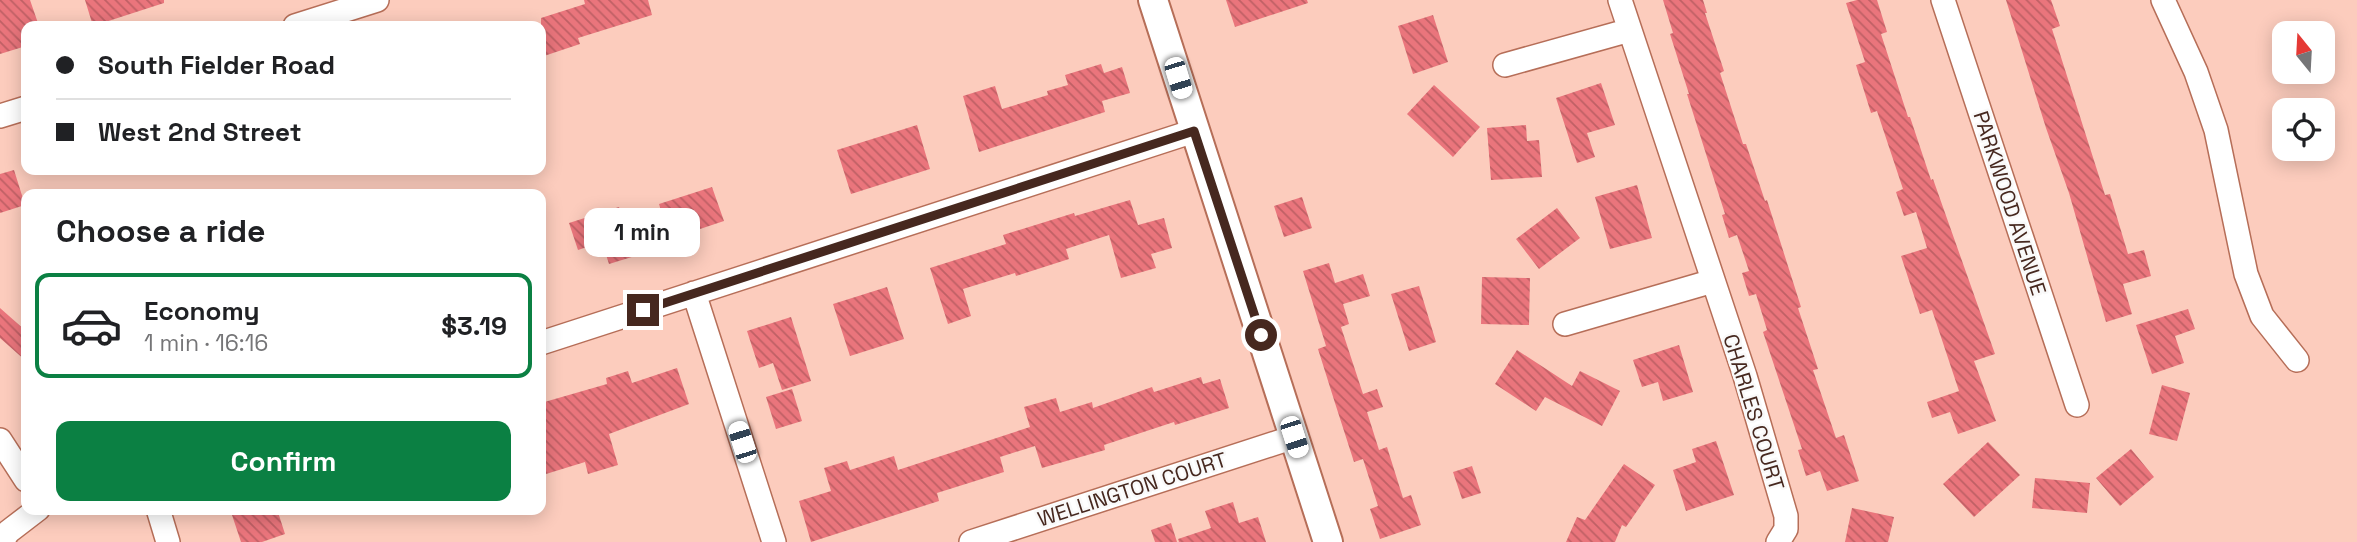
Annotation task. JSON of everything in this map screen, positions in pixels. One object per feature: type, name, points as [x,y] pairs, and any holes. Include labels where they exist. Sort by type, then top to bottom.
[{"type":"main road","points":[[1153,0],[1328,542]]},
{"type":"street","points":[[311,21],[377,0]]},
{"type":"street","name":"CHARLES COURT","points":[[1619,0],[1745,376],[1786,516],[1786,529],[1778,542]]},
{"type":"street","name":"PARKWOOD AVENUE","points":[[1943,0],[2077,405]]},
{"type":"street","points":[[2163,0],[2196,72],[2216,130],[2246,274],[2262,316],[2297,360]]},
{"type":"street","points":[[1505,65],[1630,30]]},
{"type":"street","points":[[0,116],[21,110]]},
{"type":"street","points":[[546,341],[1194,131]]},
{"type":"street","points":[[1565,324],[1713,281]]},
{"type":"street","points":[[694,293],[774,542]]},
{"type":"street","name":"WELLINGTON COURT","points":[[971,542],[1010,536],[1294,437]]},
{"type":"street","points":[[0,440],[21,472]]},
{"type":"street","points":[[2,542],[8,532],[30,515]]},
{"type":"street","points":[[160,515],[169,542]]},
{"type":"building","points":[[0,0],[30,0],[37,21],[21,21],[21,48],[0,54]]},
{"type":"building","points":[[85,0],[164,0],[164,3],[108,21],[91,21]]},
{"type":"building","points":[[584,0],[648,0],[652,15],[578,38],[580,44],[546,55],[546,21],[541,21],[541,18],[585,4]]},
{"type":"building","points":[[1226,0],[1307,0],[1308,3],[1235,27]]},
{"type":"building","points":[[1663,0],[1703,0],[1724,71],[1720,73],[1743,144],[1746,144],[1765,201],[1767,200],[1801,307],[1798,308],[1818,369],[1813,370],[1836,438],[1844,435],[1859,481],[1827,491],[1820,471],[1806,476],[1798,450],[1802,449],[1763,332],[1767,330],[1756,294],[1749,296],[1742,273],[1749,271],[1737,235],[1729,238],[1722,215],[1725,214],[1687,94]]},
{"type":"building","points":[[1877,0],[1887,32],[1881,34],[1908,117],[1931,180],[1933,179],[1995,354],[1974,361],[1996,421],[1958,434],[1950,412],[1932,418],[1927,402],[1959,391],[1932,310],[1920,314],[1901,256],[1927,248],[1916,212],[1904,216],[1896,192],[1903,189],[1877,111],[1871,113],[1856,65],[1865,62],[1846,3]]},
{"type":"building","points":[[2006,0],[2051,0],[2060,26],[2052,29],[2105,195],[2110,194],[2128,254],[2144,250],[2151,276],[2123,284],[2132,314],[2106,322],[2069,193]]},
{"type":"building","points":[[1433,15],[1448,62],[1413,74],[1398,26]]},
{"type":"building","points":[[1101,64],[1104,73],[1122,67],[1130,93],[1102,101],[1105,112],[979,152],[963,96],[995,86],[1002,109],[1048,95],[1047,91],[1068,85],[1065,75]]},
{"type":"building","points":[[1601,83],[1615,125],[1587,133],[1595,157],[1577,163],[1556,98]]},
{"type":"building","points":[[1434,85],[1480,127],[1453,157],[1407,114]]},
{"type":"building","points":[[917,125],[930,169],[851,194],[837,150]]},
{"type":"building","points":[[1526,125],[1527,141],[1539,140],[1542,177],[1491,180],[1487,128]]},
{"type":"building","points":[[14,170],[21,192],[21,206],[0,213],[0,174]]},
{"type":"building","points":[[1637,185],[1652,238],[1610,249],[1595,197]]},
{"type":"building","points":[[712,187],[724,221],[670,239],[659,204]]},
{"type":"building","points":[[1302,197],[1312,228],[1284,237],[1274,206]]},
{"type":"building","points":[[1130,200],[1138,225],[1164,218],[1172,248],[1151,254],[1156,268],[1121,278],[1109,235],[1066,249],[1069,259],[963,289],[971,316],[948,324],[930,268],[1006,244],[1003,235],[1074,213],[1075,216]]},
{"type":"building","points":[[619,207],[635,256],[609,264],[602,242],[578,250],[569,223]]},
{"type":"building","points":[[1557,208],[1580,238],[1539,269],[1516,239]]},
{"type":"building","points":[[1329,263],[1335,283],[1363,274],[1370,296],[1343,304],[1349,324],[1341,327],[1363,394],[1377,389],[1383,407],[1367,412],[1379,450],[1387,447],[1403,498],[1411,495],[1421,525],[1380,539],[1370,509],[1378,506],[1363,459],[1354,462],[1335,403],[1318,349],[1326,346],[1303,271]]},
{"type":"building","points":[[1482,277],[1530,278],[1529,325],[1481,324]]},
{"type":"building","points":[[1419,286],[1436,342],[1409,351],[1391,294]]},
{"type":"building","points":[[887,287],[904,339],[850,356],[833,304]]},
{"type":"building","points":[[0,308],[21,327],[21,357],[0,338]]},
{"type":"building","points":[[2188,309],[2195,329],[2175,336],[2184,363],[2152,374],[2136,325]]},
{"type":"building","points":[[791,317],[811,381],[782,390],[773,363],[759,368],[747,331]]},
{"type":"building","points":[[1679,345],[1693,392],[1663,401],[1658,382],[1642,387],[1633,360]]},
{"type":"building","points":[[1517,350],[1572,386],[1580,371],[1620,391],[1602,426],[1545,397],[1536,411],[1495,384]]},
{"type":"building","points":[[677,368],[689,404],[609,434],[618,465],[588,474],[585,462],[546,474],[546,402],[607,384],[606,378],[628,371],[632,383]]},
{"type":"building","points":[[1201,377],[1203,384],[1220,379],[1229,408],[1175,425],[1174,422],[1104,445],[1105,450],[1042,468],[1035,446],[1000,457],[1004,472],[937,493],[939,501],[811,542],[799,501],[831,491],[824,468],[847,461],[850,470],[894,456],[898,470],[1030,427],[1024,407],[1056,398],[1060,412],[1092,402],[1093,408],[1152,387],[1154,392]]},
{"type":"building","points":[[2162,385],[2190,393],[2177,441],[2149,434]]},
{"type":"building","points":[[792,389],[802,421],[776,429],[766,397]]},
{"type":"building","points":[[1716,441],[1734,495],[1686,511],[1673,470],[1696,462],[1692,449]]},
{"type":"building","points":[[1988,442],[2020,475],[1974,517],[1943,484]]},
{"type":"building","points":[[2131,449],[2154,477],[2120,506],[2096,478]]},
{"type":"building","points":[[1624,464],[1655,485],[1626,527],[1622,525],[1615,542],[1566,542],[1577,517],[1585,520]]},
{"type":"building","points":[[1472,466],[1481,493],[1462,499],[1453,472]]},
{"type":"building","points":[[2035,478],[2090,483],[2087,513],[2032,508]]},
{"type":"building","points":[[1233,502],[1239,523],[1258,517],[1266,542],[1179,542],[1178,539],[1211,528],[1205,511]]},
{"type":"building","points":[[1852,508],[1894,517],[1888,542],[1845,542]]},
{"type":"building","points":[[232,515],[279,515],[285,534],[262,542],[241,542]]},
{"type":"building","points":[[1171,523],[1177,542],[1155,542],[1151,530]]},
{"type":"route","points":[[643,310],[1194,131],[1261,335]]}]
